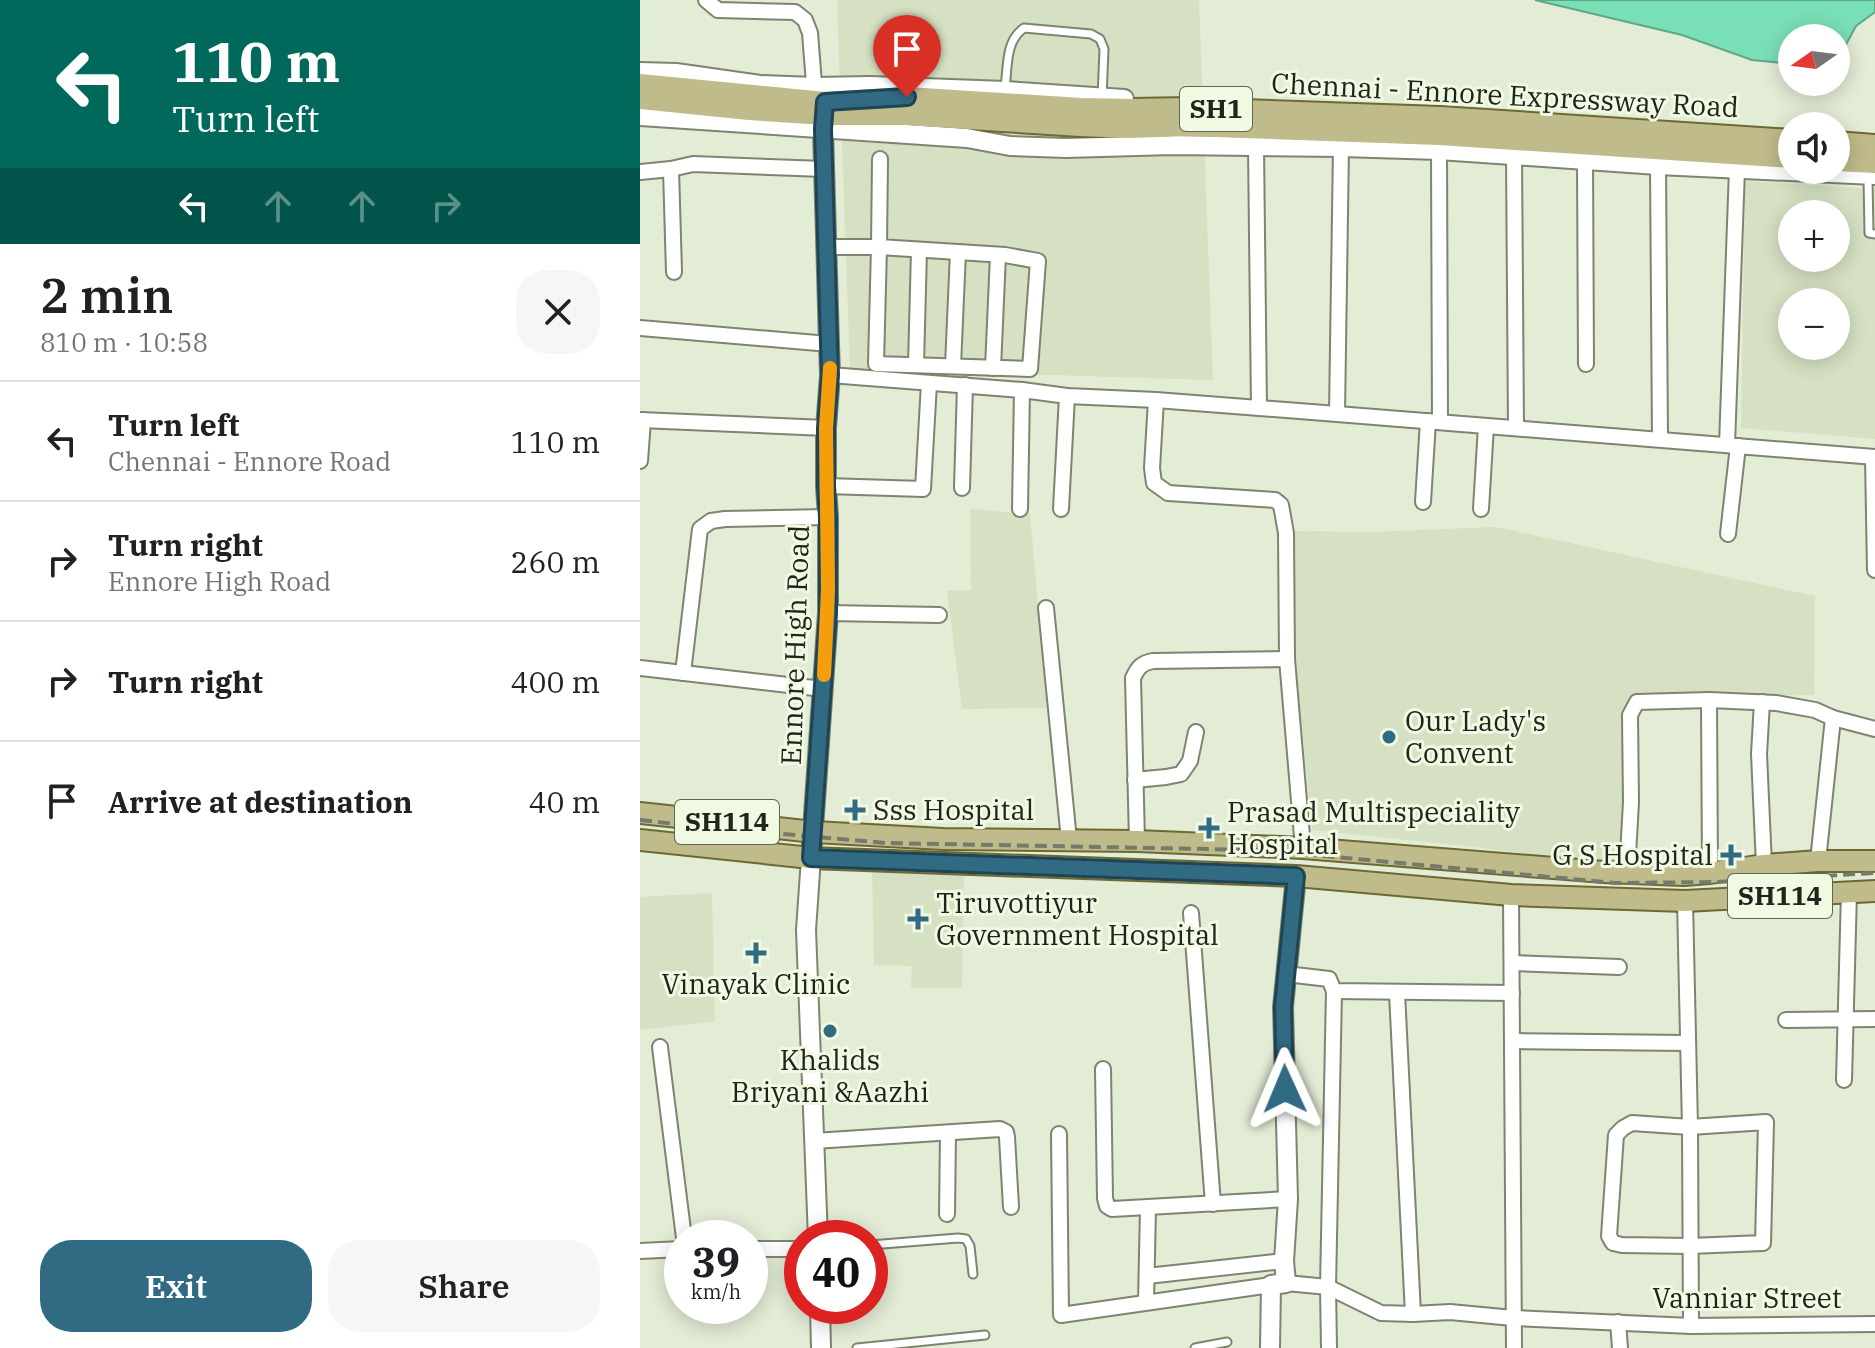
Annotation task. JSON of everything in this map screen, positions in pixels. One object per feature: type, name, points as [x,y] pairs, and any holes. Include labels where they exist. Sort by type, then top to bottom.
[{"type":"main road","name":"Chennai - Ennore Expressway Road","points":[[640,84],[906,115],[1093,126],[1188,126],[1439,135],[1778,157]]},
{"type":"main road","name":"Chennai - Ennore Expressway Road","points":[[640,99],[749,110],[820,107],[907,97],[1004,97],[1189,108],[1440,117],[1778,139]]},
{"type":"main road","points":[[1850,143],[1875,145]]},
{"type":"main road","points":[[1850,165],[1873,171]]},
{"type":"main road","name":"SH114","points":[[640,813],[814,832],[943,839],[1137,841],[1303,848],[1509,866],[1684,875],[1818,861],[1875,861]]},
{"type":"main road","name":"SH114","points":[[640,840],[811,858],[1296,876],[1511,895],[1685,901],[1875,891]]},
{"type":"main road","points":[[1633,873],[1638,900]]},
{"type":"street","points":[[706,0],[718,10],[795,12],[805,20],[810,33],[820,107]]},
{"type":"street","points":[[640,72],[676,73],[760,85],[820,107],[1010,146],[1341,147],[1514,154],[1737,169],[1873,171]]},
{"type":"street","points":[[1102,103],[1338,104],[1778,129]]},
{"type":"street","points":[[640,116],[820,107]]},
{"type":"street","name":"Ennore High Road","points":[[817,1220],[806,930],[828,613],[826,428],[830,375],[820,107]]},
{"type":"street","points":[[1850,134],[1875,135]]},
{"type":"street","points":[[1256,146],[1259,408]]},
{"type":"street","points":[[1337,414],[1341,147]]},
{"type":"street","points":[[1423,502],[1434,422],[1439,150]]},
{"type":"street","points":[[1514,154],[1516,428]]},
{"type":"street","points":[[827,247],[879,247],[958,252],[1038,261],[1030,369],[876,364],[879,247],[880,159]]},
{"type":"street","points":[[1585,160],[1586,364]]},
{"type":"street","points":[[640,172],[693,164],[824,169]]},
{"type":"street","points":[[1658,165],[1660,439]]},
{"type":"street","points":[[671,169],[674,272]]},
{"type":"street","points":[[1728,534],[1737,169]]},
{"type":"street","points":[[916,365],[919,250]]},
{"type":"street","points":[[953,366],[958,252]]},
{"type":"street","points":[[993,368],[998,255]]},
{"type":"street","points":[[640,328],[829,344]]},
{"type":"street","points":[[830,375],[1874,457],[1875,570]]},
{"type":"street","points":[[826,486],[923,489],[929,383]]},
{"type":"street","points":[[962,488],[965,385]]},
{"type":"street","points":[[1020,509],[1022,390]]},
{"type":"street","points":[[1061,509],[1067,396]]},
{"type":"street","points":[[1156,400],[1152,468],[1154,483],[1161,489],[1168,493],[1275,500],[1281,505],[1286,533],[1287,659],[1303,848]]},
{"type":"street","points":[[640,461],[642,420],[826,428]]},
{"type":"street","points":[[1481,509],[1486,426]]},
{"type":"street","points":[[683,673],[700,529],[711,521],[725,519],[828,517]]},
{"type":"street","points":[[1046,608],[1069,840]]},
{"type":"street","points":[[828,613],[939,615]]},
{"type":"street","points":[[1137,841],[1133,678],[1137,669],[1143,663],[1153,661],[1287,659]]},
{"type":"street","points":[[640,668],[823,689]]},
{"type":"street","points":[[1709,700],[1710,873]]},
{"type":"street","points":[[1633,873],[1630,715],[1637,702],[1709,700],[1776,703],[1815,710],[1875,729]]},
{"type":"street","points":[[1762,702],[1759,754],[1764,865]]},
{"type":"street","points":[[1818,861],[1833,718]]},
{"type":"street","points":[[1135,780],[1181,774],[1190,761],[1196,732]]},
{"type":"street","points":[[1270,1348],[1284,1261],[1288,1199],[1283,1007],[1296,876]]},
{"type":"street","points":[[1844,1080],[1849,892]]},
{"type":"street","points":[[1511,895],[1514,1348]]},
{"type":"street","points":[[1685,901],[1691,1326]]},
{"type":"street","points":[[1191,913],[1213,1204]]},
{"type":"street","points":[[1512,963],[1619,967]]},
{"type":"street","points":[[1286,974],[1329,979],[1334,991],[1329,1348]]},
{"type":"street","points":[[1334,991],[1512,993]]},
{"type":"street","points":[[1397,993],[1413,1314]]},
{"type":"street","points":[[1786,1020],[1875,1019]]},
{"type":"street","points":[[1513,1041],[1688,1043]]},
{"type":"street","points":[[660,1047],[682,1220]]},
{"type":"street","points":[[1103,1069],[1107,1206],[1112,1209],[1148,1208],[1288,1199]]},
{"type":"street","points":[[1766,1122],[1763,1243],[1690,1246],[1613,1243],[1609,1236],[1616,1135],[1632,1123],[1690,1127],[1766,1122]]},
{"type":"street","points":[[814,1141],[1000,1129],[1006,1132],[1011,1207]]},
{"type":"street","points":[[947,1214],[948,1133]]},
{"type":"street","points":[[1059,1134],[1061,1315],[1278,1284],[1328,1287]]},
{"type":"street","points":[[1146,1302],[1148,1208]]},
{"type":"street","points":[[640,1251],[664,1250]]},
{"type":"street","points":[[1147,1276],[1284,1261]]},
{"type":"street","name":"Vanniar Street","points":[[1328,1287],[1381,1313],[1450,1312],[1691,1326],[1875,1324]]},
{"type":"street","points":[[1618,1322],[1620,1348]]},
{"type":"street","points":[[820,1324],[821,1348]]},
{"type":"lane","points":[[1004,97],[1011,41],[1024,28],[1091,34],[1100,39],[1104,49],[1102,103]]},
{"type":"lane","points":[[1873,171],[1869,233],[1875,234]]},
{"type":"lane","points":[[888,1244],[966,1239],[970,1246],[973,1274]]},
{"type":"lane","points":[[857,1348],[985,1335]]},
{"type":"lane","points":[[1195,1348],[1227,1342]]},
{"type":"shaded area","points":[[837,0],[1199,0],[1213,380],[850,369]]},
{"type":"shaded area","points":[[1535,0],[1875,0],[1875,12],[1856,26],[1850,37],[1850,24],[1778,24],[1778,63],[1752,60],[1682,35]]},
{"type":"shaded area","points":[[1745,181],[1875,189],[1875,439],[1741,428]]},
{"type":"shaded area","points":[[970,509],[1030,514],[1047,708],[962,709],[947,591],[971,590]]},
{"type":"shaded area","points":[[1496,527],[1815,596],[1814,695],[1631,697],[1626,866],[1312,830],[1294,644],[1293,531],[1368,532]]},
{"type":"shaded area","name":"Tiruvottiyur Government Hospital","points":[[872,871],[964,873],[962,988],[911,988],[912,966],[874,965]]},
{"type":"shaded area","points":[[712,893],[715,1021],[640,1030],[640,897]]},
{"type":"railway","points":[[640,820],[886,843],[1260,850],[1615,883],[1716,882],[1875,873]]},
{"type":"slow traffic","points":[[824,675],[828,613],[826,428],[830,368]]},
{"type":"place","name":"Our Lady's Convent","points":[[1389,737]]},
{"type":"place","name":"Sss Hospital","points":[[855,810]]},
{"type":"place","name":"Prasad Multispeciality Hospital","points":[[1209,828]]},
{"type":"place","name":"G S Hospital","points":[[1731,855]]},
{"type":"place","name":"Tiruvottiyur Government Hospital","points":[[918,919]]},
{"type":"place","name":"Vinayak Clinic","points":[[756,953]]},
{"type":"place","name":"Khalids Briyani &Aazhi","points":[[830,1031]]},
{"type":"route","points":[[907,97],[825,102],[823,129],[830,375],[826,428],[828,613],[811,858],[1296,876],[1283,1007],[1285,1089]]}]
